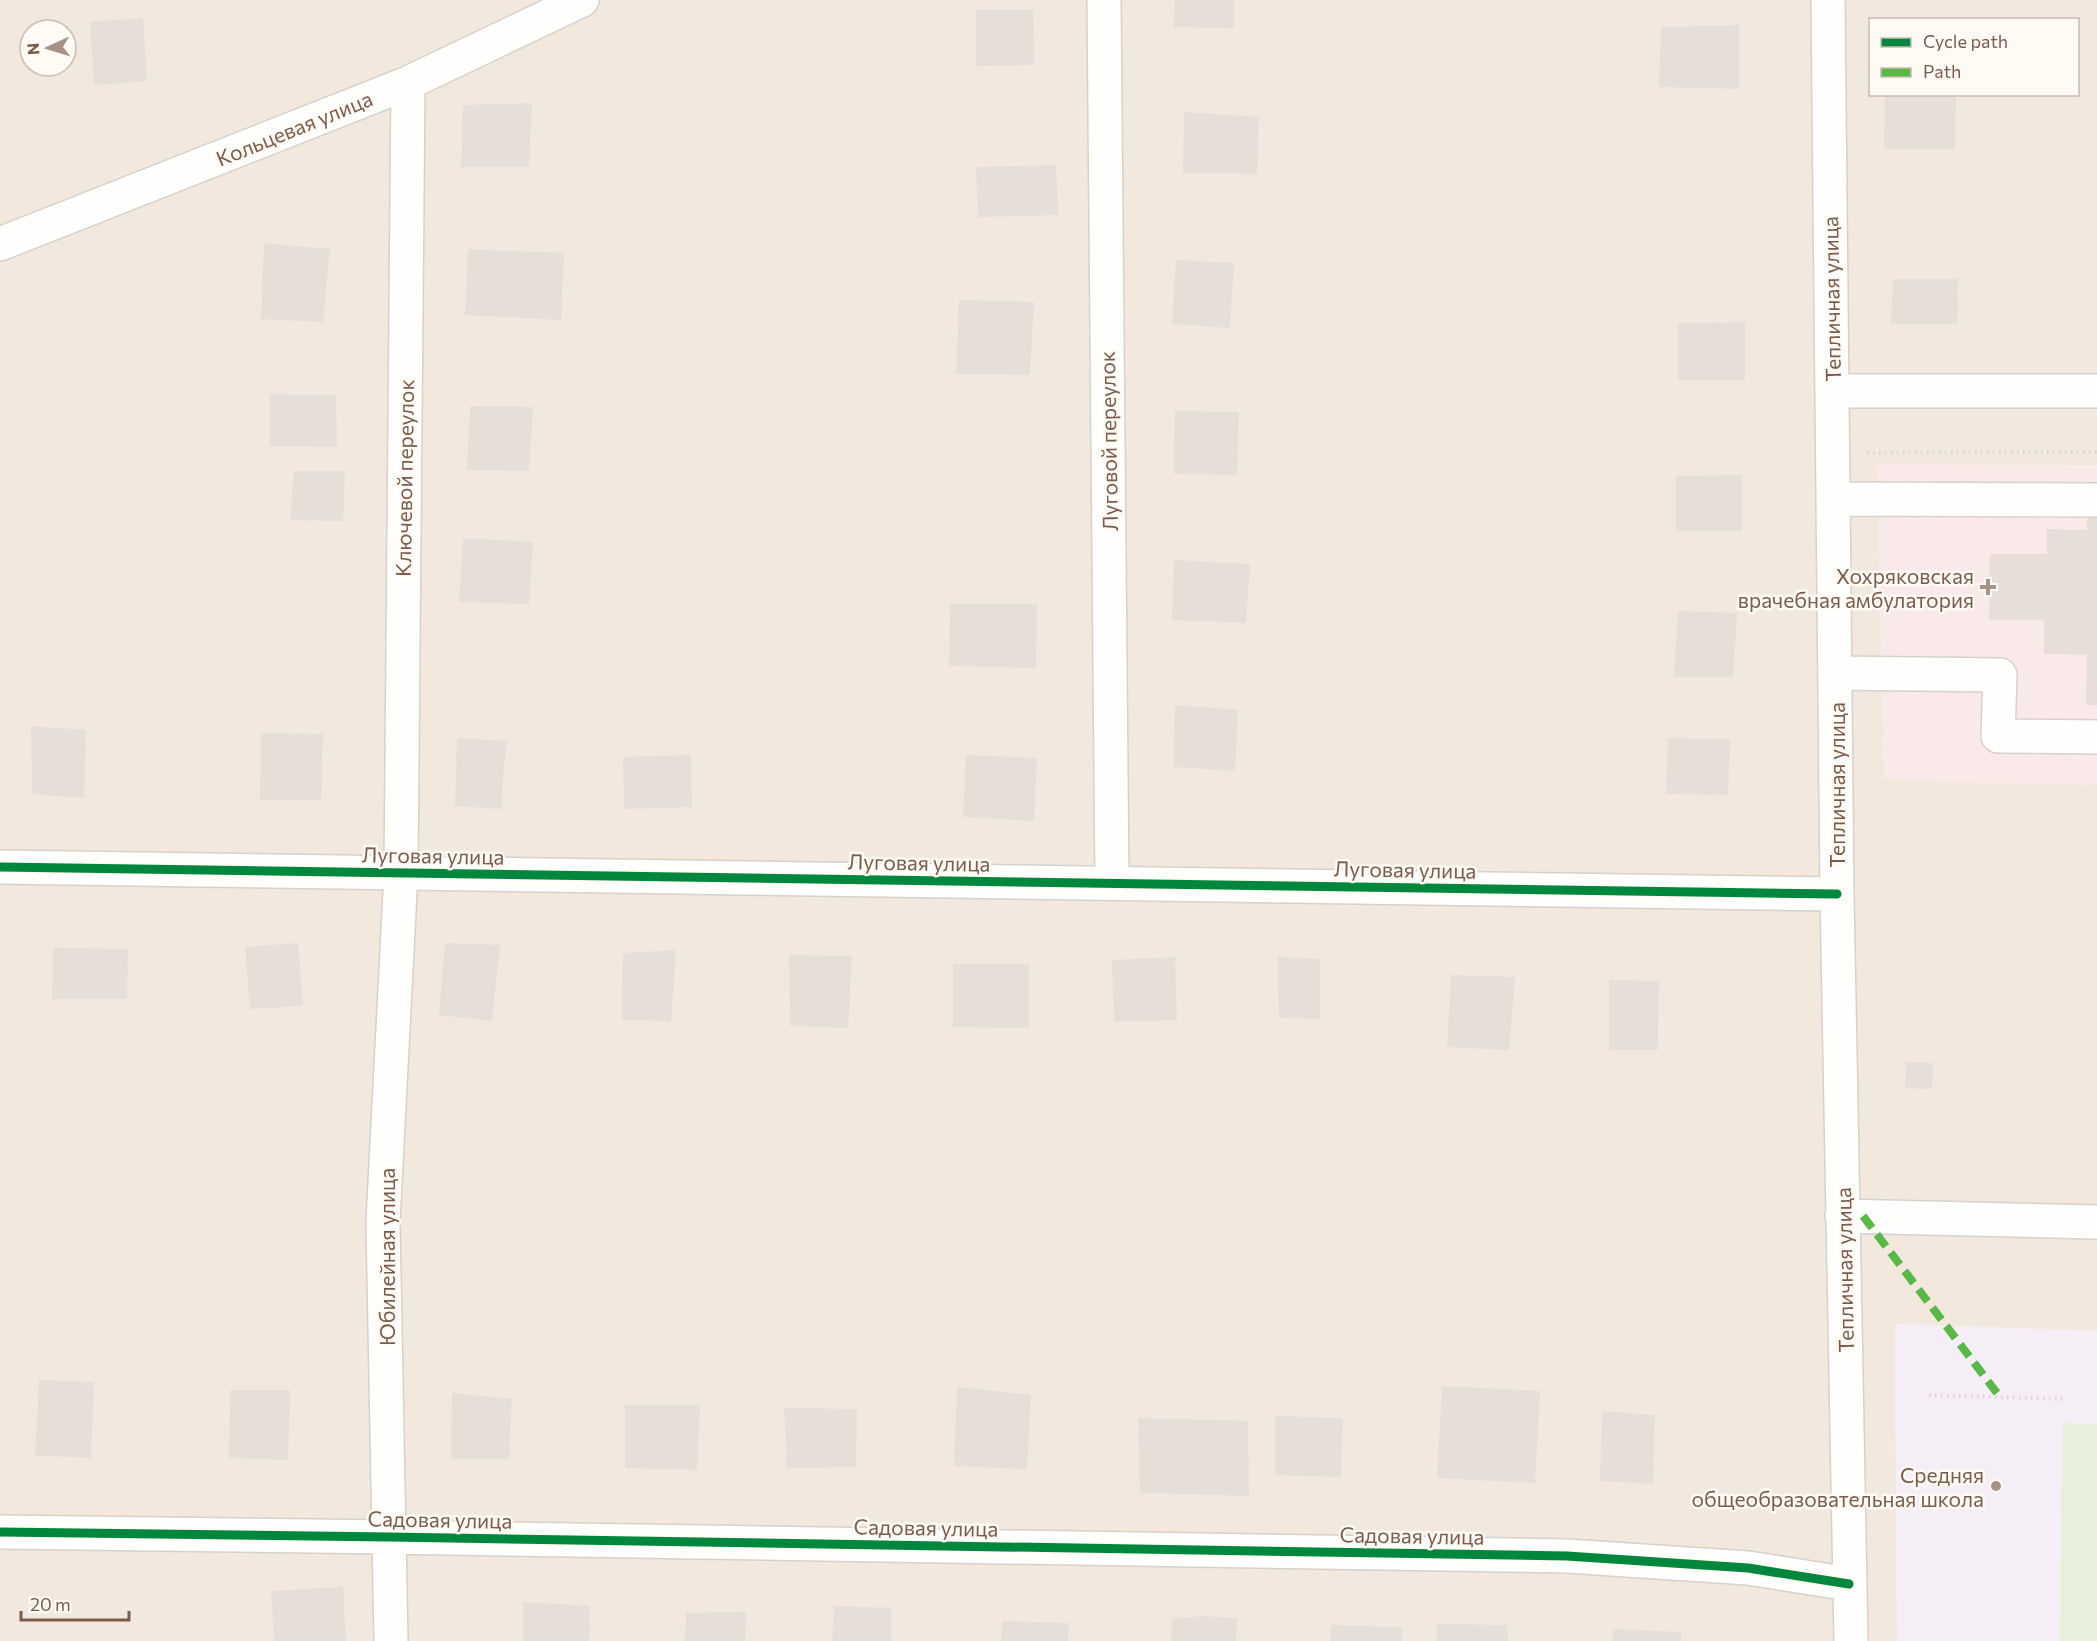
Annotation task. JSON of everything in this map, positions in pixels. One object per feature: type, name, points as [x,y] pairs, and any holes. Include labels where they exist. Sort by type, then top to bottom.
[{"type":"street","name":"Кольцевая улица","points":[[0,244],[408,83],[582,0]]},
{"type":"street","name":"Луговой переулок","points":[[1104,0],[1112,882]]},
{"type":"street","name":"Тепличная улица","points":[[1828,0],[1837,894],[1851,1641]]},
{"type":"street","name":"Ключевой переулок","points":[[401,873],[408,83]]},
{"type":"street","points":[[1832,391],[2097,392]]},
{"type":"street","points":[[1833,499],[2097,500]]},
{"type":"street","points":[[1835,673],[2000,675],[1998,735],[2097,737]]},
{"type":"street","name":"Луговая улица","points":[[0,867],[1837,894]]},
{"type":"street","name":"Юбилейная улица","points":[[392,1641],[383,1222],[401,873]]},
{"type":"street","points":[[1842,1216],[2097,1222]]},
{"type":"street","name":"Садовая улица","points":[[0,1532],[390,1536],[1567,1556],[1748,1568],[1849,1584]]},
{"type":"path","points":[[1929,1395],[2065,1400]]},
{"type":"shaded area","points":[[0,0],[2097,0],[2097,466],[1877,464],[1884,780],[2097,785],[2097,1331],[1895,1324],[1897,1641],[0,1641]]},
{"type":"shaded area","name":"Хохряковская врачебная амбулатория","points":[[1877,464],[2097,467],[2097,785],[1884,780]]},
{"type":"shaded area","name":"Средняя общеобразовательная школа","points":[[1895,1324],[2097,1331],[2097,1641],[1897,1641]]},
{"type":"green space","points":[[2063,1423],[2097,1424],[2097,1641],[2060,1641]]},
{"type":"building","points":[[1175,0],[1234,0],[1234,28],[1174,27]]},
{"type":"building","points":[[976,10],[1033,10],[1034,65],[976,66]]},
{"type":"building","points":[[143,18],[147,81],[94,85],[90,22]]},
{"type":"building","points":[[1739,25],[1739,89],[1659,87],[1661,27]]},
{"type":"building","points":[[1885,96],[1956,96],[1955,149],[1884,149]]},
{"type":"building","points":[[532,103],[529,167],[461,167],[463,105]]},
{"type":"building","points":[[1184,112],[1259,117],[1257,174],[1183,173]]},
{"type":"building","points":[[1056,165],[1058,215],[978,217],[976,167]]},
{"type":"building","points":[[264,243],[330,249],[323,322],[261,319]]},
{"type":"building","points":[[468,249],[564,253],[561,320],[465,315]]},
{"type":"building","points":[[1176,260],[1234,263],[1230,328],[1172,324]]},
{"type":"building","points":[[1893,279],[1958,279],[1957,324],[1891,324]]},
{"type":"building","points":[[959,300],[1034,302],[1030,375],[956,374]]},
{"type":"building","points":[[1745,322],[1745,380],[1678,380],[1678,323]]},
{"type":"building","points":[[270,394],[336,395],[337,447],[270,446]]},
{"type":"building","points":[[470,406],[533,407],[529,471],[467,470]]},
{"type":"building","points":[[1175,411],[1239,412],[1237,475],[1174,474]]},
{"type":"building","points":[[294,471],[345,471],[343,521],[290,520]]},
{"type":"building","points":[[1742,475],[1742,531],[1676,531],[1676,476]]},
{"type":"building","points":[[2087,513],[2097,513],[2097,705],[2086,705],[2087,655],[2044,654],[2044,620],[1989,620],[1990,554],[2047,554],[2047,529],[2087,530]]},
{"type":"building","points":[[463,538],[533,542],[529,604],[459,602]]},
{"type":"building","points":[[1174,560],[1250,564],[1246,623],[1172,620]]},
{"type":"building","points":[[950,604],[1037,604],[1036,668],[949,666]]},
{"type":"building","points":[[1678,611],[1737,613],[1733,677],[1674,677]]},
{"type":"building","points":[[1175,705],[1238,710],[1235,771],[1174,767]]},
{"type":"building","points":[[31,726],[86,730],[84,798],[32,794]]},
{"type":"building","points":[[261,733],[323,734],[321,800],[260,800]]},
{"type":"building","points":[[457,738],[507,741],[502,809],[455,806]]},
{"type":"building","points":[[1668,738],[1730,739],[1728,795],[1666,794]]},
{"type":"building","points":[[691,755],[692,807],[624,809],[623,757]]},
{"type":"building","points":[[966,755],[1037,758],[1034,821],[963,817]]},
{"type":"building","points":[[298,943],[303,1006],[250,1009],[245,947]]},
{"type":"building","points":[[445,943],[500,945],[492,1021],[439,1015]]},
{"type":"building","points":[[53,948],[128,949],[127,999],[52,999]]},
{"type":"building","points":[[676,950],[671,1021],[622,1020],[623,953]]},
{"type":"building","points":[[789,955],[852,956],[848,1028],[790,1026]]},
{"type":"building","points":[[1175,957],[1177,1020],[1114,1022],[1112,960]]},
{"type":"building","points":[[1278,957],[1320,959],[1320,1019],[1279,1018]]},
{"type":"building","points":[[953,964],[1029,964],[1029,1028],[953,1027]]},
{"type":"building","points":[[1451,975],[1515,977],[1509,1050],[1447,1047]]},
{"type":"building","points":[[1609,980],[1659,981],[1658,1050],[1609,1050]]},
{"type":"building","points":[[1906,1062],[1933,1063],[1932,1089],[1905,1088]]},
{"type":"building","points":[[39,1380],[94,1382],[91,1458],[35,1455]]},
{"type":"building","points":[[1442,1386],[1540,1391],[1535,1483],[1437,1478]]},
{"type":"building","points":[[957,1387],[1031,1395],[1027,1469],[954,1466]]},
{"type":"building","points":[[230,1390],[290,1390],[288,1460],[229,1458]]},
{"type":"building","points":[[452,1393],[512,1399],[509,1459],[451,1459]]},
{"type":"building","points":[[625,1405],[700,1405],[697,1470],[625,1468]]},
{"type":"building","points":[[784,1408],[857,1409],[856,1467],[787,1468]]},
{"type":"building","points":[[1602,1411],[1655,1415],[1653,1484],[1600,1481]]},
{"type":"building","points":[[1275,1416],[1343,1418],[1341,1477],[1275,1475]]},
{"type":"building","points":[[1138,1418],[1248,1421],[1249,1496],[1140,1493]]},
{"type":"building","points":[[343,1587],[346,1641],[274,1641],[271,1591]]},
{"type":"building","points":[[523,1602],[590,1606],[589,1641],[523,1641]]},
{"type":"building","points":[[834,1606],[891,1608],[891,1641],[832,1641]]},
{"type":"building","points":[[746,1612],[745,1641],[685,1641],[686,1613]]},
{"type":"building","points":[[1202,1616],[1237,1618],[1236,1641],[1171,1641],[1172,1619]]},
{"type":"building","points":[[1002,1621],[1069,1623],[1068,1641],[1001,1641]]},
{"type":"building","points":[[1437,1624],[1507,1625],[1508,1641],[1437,1641]]},
{"type":"building","points":[[1331,1625],[1402,1627],[1402,1641],[1330,1641]]},
{"type":"building","points":[[1613,1629],[1681,1632],[1681,1641],[1613,1641]]},
{"type":"marked path","points":[[1863,1216],[2000,1397]]},
{"type":"cycle path","points":[[0,867],[1837,894]]},
{"type":"cycle path","points":[[0,1532],[1567,1556],[1748,1568],[1849,1584]]},
{"type":"place","name":"Хохряковская врачебная амбулатория","points":[[1988,587]]},
{"type":"place","name":"Средняя общеобразовательная школа","points":[[1996,1486]]}]
